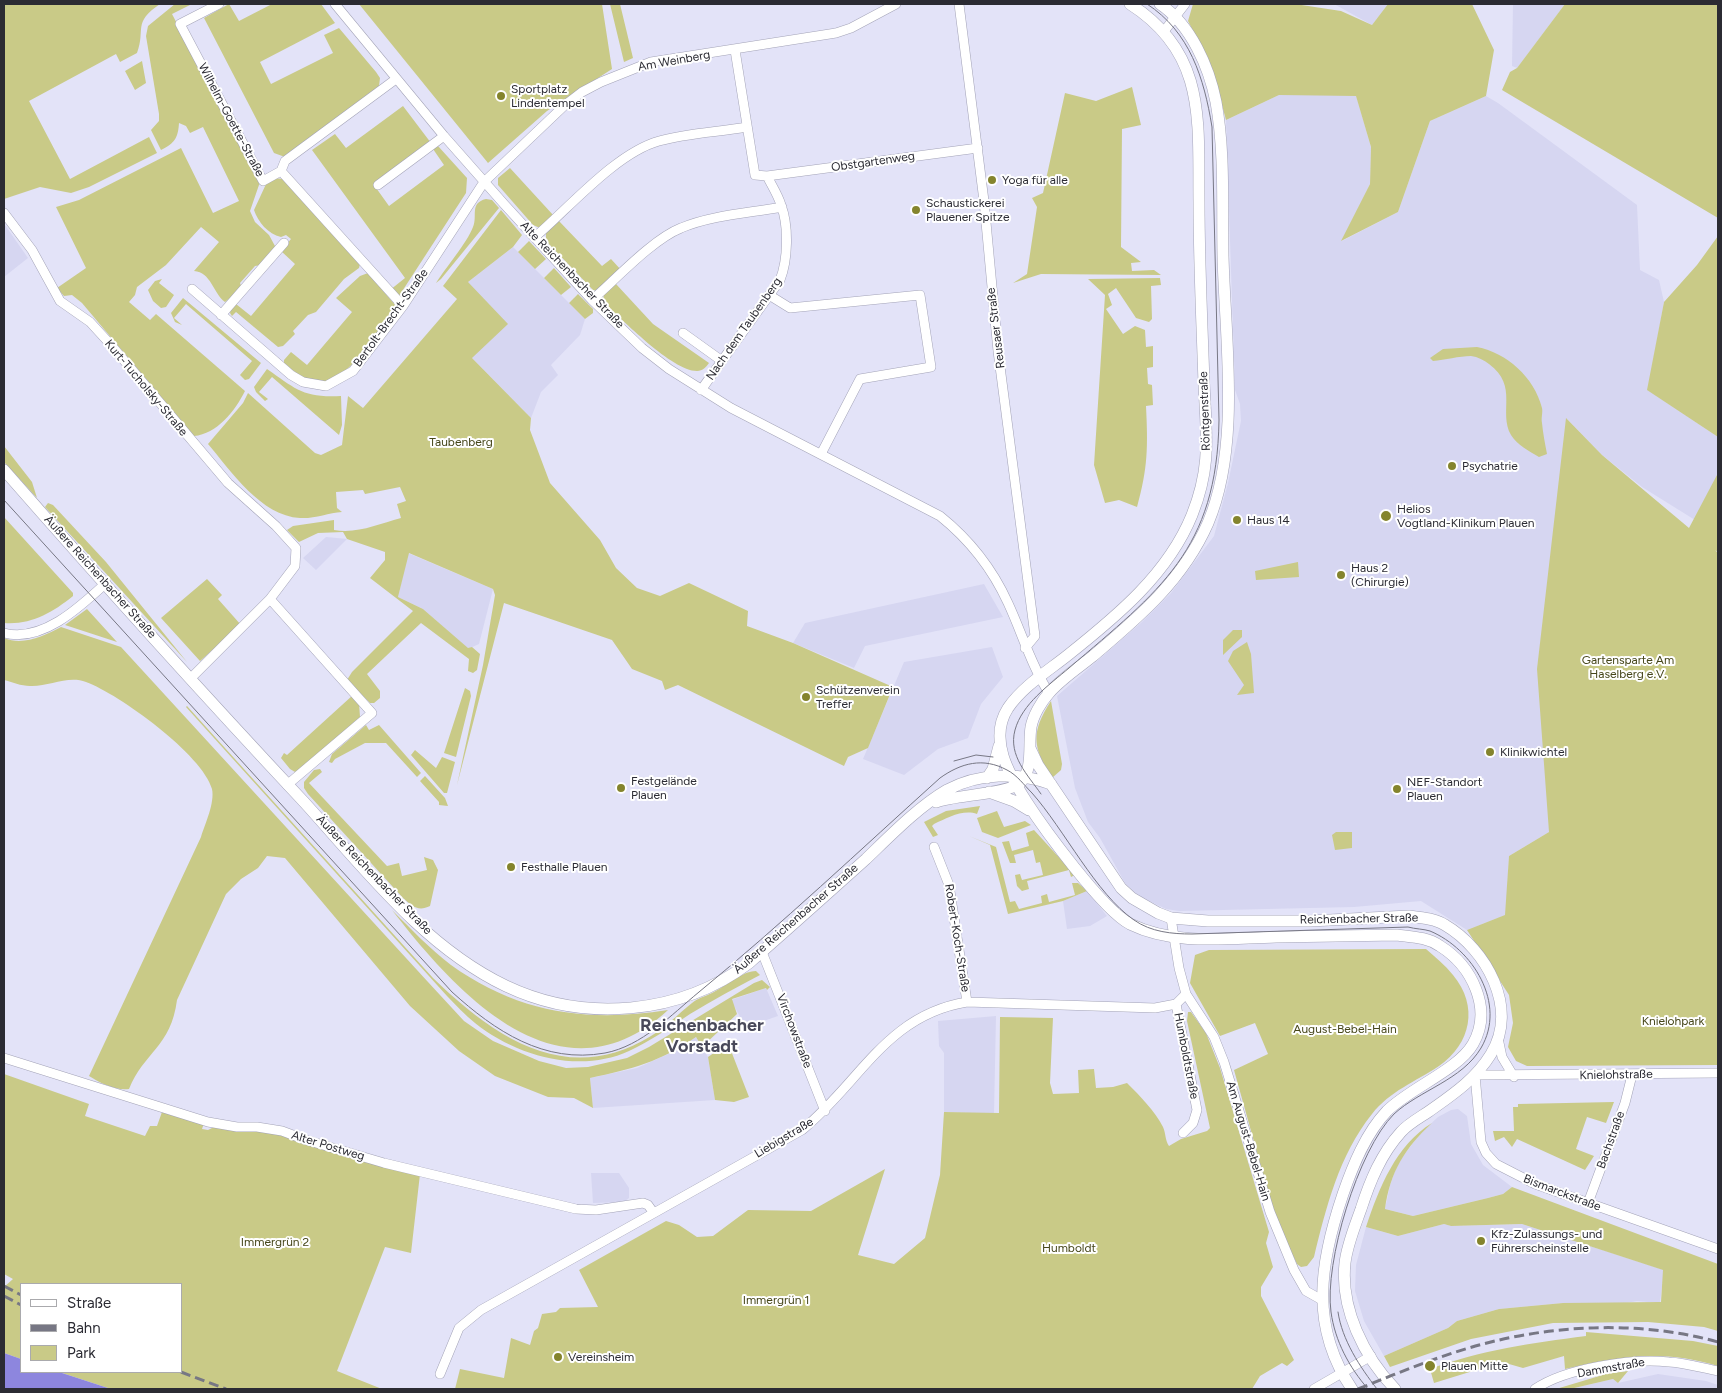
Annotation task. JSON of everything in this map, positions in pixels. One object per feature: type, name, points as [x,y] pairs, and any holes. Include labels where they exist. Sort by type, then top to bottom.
[{"type":"street","name":"Wilhelm-Goette-Straße","points":[[219,4],[180,24],[263,181],[282,171],[403,306]]},
{"type":"street","name":"Alte Reichenbacher Straße","points":[[335,4],[484,182],[592,300],[642,348],[669,369],[738,412],[940,516],[958,530],[987,563],[1008,603],[1025,648],[1049,693]]},
{"type":"street","name":"Am Weinberg","points":[[484,182],[565,105],[601,82],[650,62],[836,33],[851,28],[896,4]]},
{"type":"street","name":"Reusaer Straße","points":[[959,4],[978,148],[992,297],[1035,636],[1025,648]]},
{"type":"street","name":"Röntgenstraße","points":[[1034,813],[1014,781],[1000,745],[1002,720],[1006,712],[1018,697],[1039,677],[1099,629],[1157,574],[1182,538],[1193,513],[1203,482],[1208,434],[1201,301],[1195,100],[1187,69],[1165,30],[1130,4]]},
{"type":"street","name":"Röntgenstraße","points":[[1025,776],[1032,724],[1049,693],[1139,617],[1182,570],[1208,521],[1223,468],[1228,382],[1220,152],[1216,102],[1200,54],[1189,35],[1175,17],[1160,4]]},
{"type":"street","points":[[1165,30],[1185,4]]},
{"type":"street","name":"Nach dem Taubenberg","points":[[701,390],[780,280],[785,268],[786,255],[782,207],[768,176],[755,175],[735,50]]},
{"type":"street","points":[[282,171],[285,161],[396,79]]},
{"type":"street","points":[[536,237],[609,170],[630,154],[659,141],[747,127]]},
{"type":"street","points":[[378,185],[444,136]]},
{"type":"street","name":"Obstgartenweg","points":[[768,176],[978,148]]},
{"type":"street","name":"Bertolt-Brecht-Straße","points":[[192,290],[291,375],[304,382],[320,386],[336,382],[353,371],[403,306],[484,182]]},
{"type":"street","points":[[592,300],[661,240],[680,228],[700,222],[782,207]]},
{"type":"street","name":"Kurt-Tucholsky-Straße","points":[[4,213],[32,250],[60,301],[90,322],[112,345],[228,483],[276,526],[296,548],[295,566],[270,599]]},
{"type":"street","points":[[221,315],[284,243]]},
{"type":"street","points":[[769,295],[790,308],[920,295],[931,367],[860,379],[820,454]]},
{"type":"street","points":[[683,332],[722,361]]},
{"type":"street","name":"Äußere Reichenbacher Straße","points":[[4,470],[287,785],[422,927],[486,976],[537,999],[566,1006],[602,1010],[661,1004],[688,996],[724,980],[762,952],[906,822],[948,790],[986,778],[1014,781]]},
{"type":"street","points":[[4,633],[14,636],[41,630],[72,612],[106,583]]},
{"type":"street","points":[[191,678],[270,599],[372,713],[287,785]]},
{"type":"street","points":[[986,778],[993,769],[1000,745]]},
{"type":"street","points":[[1030,748],[1051,784]]},
{"type":"street","name":"Äußere Reichenbacher Straße","points":[[928,806],[958,796],[988,791],[1025,776],[1051,784]]},
{"type":"street","name":"Reichenbacher Straße","points":[[1051,784],[1122,888],[1147,908],[1171,918],[1208,921],[1310,921],[1409,916],[1443,923],[1478,953],[1487,966],[1499,1001],[1498,1038],[1490,1055],[1475,1075],[1457,1092],[1402,1131],[1387,1150],[1371,1180],[1345,1264],[1349,1313],[1371,1356],[1395,1389]]},
{"type":"street","points":[[988,791],[1014,801],[1034,813]]},
{"type":"street","name":"Reichenbacher Straße","points":[[1034,813],[1090,885],[1117,914],[1130,924],[1175,937],[1189,939],[1397,935],[1429,940],[1453,956],[1467,972],[1476,989],[1481,1006],[1481,1020],[1474,1043],[1462,1057],[1403,1097],[1387,1111],[1362,1149],[1351,1171],[1334,1222],[1322,1274],[1322,1300],[1327,1333],[1342,1372],[1352,1389]]},
{"type":"street","name":"Robert-Koch-Straße","points":[[934,847],[949,885],[967,1002]]},
{"type":"street","points":[[1171,918],[1179,968],[1186,994],[1176,1004]]},
{"type":"street","name":"Virchowstraße","points":[[762,952],[825,1112]]},
{"type":"street","name":"Am August-Bebel-Hain","points":[[1186,994],[1214,1037],[1224,1062],[1270,1212],[1300,1282],[1306,1291],[1322,1300]]},
{"type":"street","name":"Liebigstraße","points":[[440,1374],[459,1328],[481,1310],[802,1130],[825,1112],[868,1060],[911,1022],[948,1005],[967,1002],[1155,1008],[1176,1004]]},
{"type":"street","name":"Humboldtstraße","points":[[1176,1004],[1197,1110],[1193,1123],[1183,1133]]},
{"type":"street","points":[[1498,1038],[1502,1057],[1514,1077]]},
{"type":"street","points":[[1462,1057],[1475,1075]]},
{"type":"street","name":"Alter Postweg","points":[[4,1058],[208,1122],[237,1128],[257,1127],[282,1131],[384,1163],[576,1209],[596,1210],[643,1203],[648,1205],[653,1212]]},
{"type":"street","name":"Knielohstraße","points":[[1475,1075],[1514,1077],[1718,1073]]},
{"type":"street","name":"Bismarckstraße","points":[[1475,1075],[1481,1142],[1490,1158],[1504,1170],[1525,1180],[1718,1249]]},
{"type":"street","name":"Bachstraße","points":[[1588,1203],[1625,1103],[1632,1075]]},
{"type":"street","points":[[1314,1389],[1371,1356]]},
{"type":"street","name":"Dammstraße","points":[[1535,1389],[1568,1375],[1630,1362],[1670,1362],[1718,1371]]},
{"type":"shaded area","points":[[1334,4],[1388,4],[1372,25]]},
{"type":"shaded area","points":[[1513,4],[1565,4],[1517,68],[1512,66]]},
{"type":"shaded area","name":"Helios Vogtland-Klinikum Plauen","points":[[1279,95],[1356,95],[1371,147],[1370,184],[1342,241],[1398,212],[1430,121],[1486,96],[1637,205],[1640,270],[1659,280],[1664,302],[1648,390],[1718,437],[1718,473],[1695,520],[1642,487],[1602,455],[1567,419],[1549,832],[1509,856],[1506,915],[1467,930],[1421,901],[1354,907],[1179,911],[1166,909],[1139,896],[1125,883],[1100,838],[1088,822],[1075,788],[1057,696],[1142,622],[1171,593],[1214,536],[1228,483],[1241,421],[1240,404],[1235,390],[1226,120]]},
{"type":"shaded area","points":[[4,226],[28,258],[4,277]]},
{"type":"shaded area","points":[[513,247],[585,319],[580,335],[551,365],[558,375],[541,392],[531,418],[472,358],[468,282]]},
{"type":"shaded area","points":[[326,537],[347,539],[316,570],[303,558]]},
{"type":"shaded area","points":[[408,553],[493,589],[479,644],[468,649],[423,609],[398,597]]},
{"type":"shaded area","points":[[984,584],[1003,617],[865,646],[854,668],[793,643],[805,623]]},
{"type":"shaded area","points":[[992,647],[1003,677],[981,704],[968,738],[938,749],[904,775],[863,759],[904,662]]},
{"type":"shaded area","points":[[1087,891],[1107,916],[1090,926],[1067,929],[1063,901]]},
{"type":"shaded area","points":[[766,988],[778,1016],[755,1024],[747,1030],[731,1000]]},
{"type":"shaded area","points":[[996,1016],[994,1114],[944,1112],[944,1053],[939,1046],[938,1021]]},
{"type":"shaded area","points":[[696,1037],[708,1057],[715,1100],[593,1108],[590,1078],[637,1068],[677,1050]]},
{"type":"shaded area","points":[[1458,1109],[1467,1116],[1471,1144],[1483,1165],[1512,1187],[1503,1194],[1413,1216],[1385,1209],[1390,1185],[1398,1163],[1419,1135],[1438,1117],[1451,1110]]},
{"type":"shaded area","points":[[591,1173],[619,1173],[629,1188],[629,1198],[624,1202],[593,1203]]},
{"type":"shaded area","points":[[1444,1224],[1451,1226],[1522,1224],[1664,1270],[1660,1303],[1637,1301],[1620,1304],[1563,1303],[1499,1309],[1457,1321],[1448,1328],[1384,1356],[1364,1321],[1355,1291],[1356,1265],[1366,1227],[1398,1236]]},
{"type":"shaded area","points":[[4,1353],[20,1359],[20,1373],[62,1373],[111,1389],[4,1389]]},
{"type":"shaded area","points":[[1658,1374],[1706,1381],[1718,1385],[1718,1389],[1570,1389],[1613,1379],[1618,1383]]},
{"type":"green space","points":[[4,4],[160,4],[146,16],[143,22],[137,53],[120,62],[116,54],[29,101],[70,179],[149,137],[157,153],[89,187],[71,193],[40,187],[4,199]]},
{"type":"green space","points":[[175,4],[192,4],[172,14],[260,182],[250,211],[255,222],[269,235],[275,246],[275,250],[261,265],[255,266],[240,283],[242,288],[225,302],[204,275],[194,271],[219,242],[201,227],[166,265],[137,287],[135,295],[129,302],[150,320],[156,314],[245,391],[231,414],[218,426],[210,431],[194,436],[82,303],[72,295],[64,296],[57,288],[86,268],[56,207],[79,200],[181,148],[213,213],[239,201],[203,127],[190,133],[186,126],[179,123],[175,140],[161,150],[151,130],[159,121],[159,114],[146,36],[148,26]]},
{"type":"green space","points":[[229,4],[239,21],[272,4],[321,4],[335,23],[260,62],[271,84],[333,53],[324,35],[339,28],[376,72],[380,78],[379,86],[285,157],[274,153],[204,18]]},
{"type":"green space","name":"Sportplatz Lindentempel","points":[[359,4],[602,4],[612,69],[547,111],[488,163]]},
{"type":"green space","points":[[610,4],[620,4],[633,58],[624,62]]},
{"type":"green space","points":[[1193,4],[1295,4],[1341,11],[1372,25],[1388,4],[1472,4],[1494,50],[1486,96],[1430,121],[1398,212],[1341,241],[1370,184],[1371,147],[1356,96],[1279,95],[1226,120],[1212,68],[1188,21]]},
{"type":"green space","points":[[1565,4],[1718,4],[1718,218],[1502,90],[1510,72],[1517,68]]},
{"type":"green space","points":[[142,61],[146,83],[135,90],[125,71]]},
{"type":"green space","points":[[1132,87],[1141,125],[1122,129],[1121,247],[1141,262],[1131,263],[1132,271],[1154,270],[1161,275],[1041,274],[1013,283],[1027,274],[1037,207],[1032,198],[1043,193],[1065,93],[1096,101]]},
{"type":"green space","points":[[403,106],[431,143],[374,185],[389,206],[444,165],[433,149],[438,146],[467,178],[466,193],[399,296],[390,290],[405,278],[312,150],[335,134],[346,148]]},
{"type":"green space","points":[[510,168],[554,216],[540,228],[533,225],[498,185],[498,178]]},
{"type":"green space","points":[[273,178],[284,179],[360,264],[359,268],[344,279],[316,312],[308,315],[293,331],[295,334],[283,346],[278,347],[236,312],[232,316],[230,313],[231,308],[236,304],[251,316],[295,264],[281,251],[291,239],[286,235],[281,237],[268,230],[258,219],[254,210],[267,182]]},
{"type":"green space","points":[[486,199],[492,200],[499,208],[436,283],[470,233],[474,223],[476,207],[481,201]]},
{"type":"green space","name":"Taubenberg","points":[[501,210],[522,235],[513,247],[468,282],[508,324],[472,358],[531,418],[530,430],[550,483],[600,540],[616,568],[637,588],[660,596],[689,583],[748,611],[747,626],[793,643],[893,687],[868,748],[848,757],[844,766],[678,685],[665,690],[662,681],[632,669],[612,640],[504,603],[457,785],[483,665],[495,595],[493,589],[409,553],[398,597],[423,609],[468,648],[472,647],[480,654],[477,670],[473,673],[468,671],[469,659],[421,623],[367,674],[380,691],[380,698],[374,703],[370,703],[347,680],[352,672],[413,611],[370,578],[385,560],[385,552],[347,539],[343,532],[318,533],[299,542],[287,530],[293,526],[334,520],[334,530],[351,531],[401,518],[397,504],[406,501],[400,487],[365,494],[363,490],[336,492],[337,508],[342,512],[305,518],[286,515],[260,501],[237,479],[208,444],[243,403],[248,393],[315,453],[321,455],[342,445],[348,396],[363,408],[457,299],[443,286]]},
{"type":"green space","points":[[558,220],[602,266],[611,259],[622,271],[597,291],[593,290],[546,241],[546,231]]},
{"type":"green space","points":[[1718,236],[1718,437],[1647,390],[1664,302],[1697,265]]},
{"type":"green space","points":[[529,241],[546,259],[535,269],[518,252]]},
{"type":"green space","points":[[554,268],[571,287],[561,295],[544,278]]},
{"type":"green space","points":[[368,273],[396,306],[372,341],[350,366],[339,375],[327,381],[314,382],[302,377],[284,363],[284,360],[291,352],[307,365],[352,312],[336,298],[360,276]]},
{"type":"green space","points":[[1160,278],[1161,285],[1151,286],[1152,319],[1149,322],[1136,318],[1116,288],[1108,294],[1112,305],[1106,309],[1123,334],[1135,326],[1145,330],[1146,347],[1153,346],[1153,367],[1147,368],[1148,384],[1152,385],[1153,405],[1146,406],[1146,457],[1137,507],[1119,500],[1105,503],[1094,465],[1105,295],[1088,279]]},
{"type":"green space","points":[[162,279],[159,283],[174,295],[166,307],[161,308],[153,301],[148,290],[155,281]]},
{"type":"green space","points":[[616,284],[653,324],[709,363],[701,370],[687,369],[674,363],[648,343],[603,302],[604,293]]},
{"type":"green space","points":[[578,294],[593,309],[593,313],[585,319],[569,303]]},
{"type":"green space","points":[[183,298],[261,363],[249,379],[245,380],[240,375],[252,361],[186,304],[174,318],[182,325],[175,322],[171,313]]},
{"type":"green space","points":[[1477,347],[1488,350],[1509,361],[1518,368],[1533,386],[1542,408],[1543,435],[1547,454],[1539,457],[1520,445],[1511,435],[1506,417],[1506,390],[1498,372],[1489,364],[1471,356],[1433,361],[1430,358],[1443,349]]},
{"type":"green space","points":[[267,369],[293,387],[309,394],[341,396],[342,425],[339,435],[272,377],[259,392],[268,399],[265,401],[256,392],[254,387]]},
{"type":"green space","name":"Gartensparte Am Haselberg e.V.","points":[[1566,418],[1602,455],[1689,528],[1718,473],[1718,552],[1715,550],[1718,553],[1718,1065],[1527,1066],[1516,1061],[1508,1047],[1513,1023],[1509,995],[1467,930],[1505,915],[1509,856],[1549,832],[1537,669]]},
{"type":"green space","points":[[4,446],[32,482],[37,498],[4,462]]},
{"type":"green space","points":[[48,503],[53,505],[106,562],[187,662],[45,507]]},
{"type":"green space","points":[[4,517],[73,593],[73,596],[57,608],[32,620],[4,623]]},
{"type":"green space","points":[[1298,562],[1299,577],[1256,580],[1255,571]]},
{"type":"green space","points":[[207,579],[222,595],[218,599],[241,625],[200,661],[161,618]]},
{"type":"green space","points":[[87,609],[117,642],[65,625]]},
{"type":"green space","points":[[61,627],[121,647],[464,1021],[493,1041],[539,1061],[566,1068],[588,1067],[627,1058],[649,1047],[754,983],[762,980],[770,987],[767,990],[766,988],[732,999],[737,1014],[702,1047],[696,1037],[658,1059],[590,1078],[593,1108],[574,1098],[548,1097],[495,1076],[459,1051],[410,1006],[285,858],[267,856],[258,868],[241,879],[226,894],[177,1000],[169,1029],[135,1076],[129,1089],[114,1088],[98,1081],[89,1076],[201,837],[213,795],[205,775],[177,743],[138,712],[101,689],[79,680],[65,680],[30,686],[4,680],[4,638],[19,641],[33,639]]},
{"type":"green space","points":[[1233,630],[1242,630],[1242,637],[1223,655],[1223,640]]},
{"type":"green space","points":[[1247,642],[1251,654],[1254,693],[1237,695],[1244,685],[1228,661],[1233,651]]},
{"type":"green space","points":[[465,688],[470,691],[471,696],[456,757],[444,753]]},
{"type":"green space","points":[[353,695],[359,703],[360,717],[300,770],[295,772],[290,769],[281,758],[284,753],[287,755]]},
{"type":"green space","points":[[1051,701],[1062,764],[1061,770],[1052,778],[1041,758],[1036,740],[1040,722]]},
{"type":"green space","points":[[187,706],[433,978],[456,1000],[481,1019],[507,1036],[533,1049],[561,1056],[590,1057],[620,1051],[651,1036],[667,1025],[694,1001],[717,990],[739,976],[756,971],[760,975],[699,1009],[645,1043],[610,1058],[590,1061],[569,1061],[549,1058],[509,1045],[475,1023],[447,996]]},
{"type":"green space","points":[[366,725],[369,730],[379,725],[421,773],[417,777],[386,743],[365,743],[335,759],[332,763],[329,762],[332,754]]},
{"type":"green space","points":[[415,750],[436,768],[442,757],[455,762],[447,793],[444,793],[411,755]]},
{"type":"green space","points":[[320,769],[322,772],[309,783],[387,866],[399,863],[402,876],[427,870],[424,857],[433,860],[438,870],[430,906],[419,908],[412,906],[403,898],[308,794],[304,788],[304,782],[314,770]]},
{"type":"green space","points":[[425,776],[445,798],[448,806],[439,805],[439,802],[420,781]]},
{"type":"green space","points":[[980,806],[977,814],[961,813],[934,824],[932,826],[938,835],[933,837],[924,822],[946,811]]},
{"type":"green space","points":[[997,811],[1004,827],[1025,821],[1031,825],[998,838],[982,832],[977,818]]},
{"type":"green space","points":[[1034,830],[1075,875],[1071,877],[1069,870],[1027,881],[1029,889],[1022,891],[1017,886],[1015,875],[1020,874],[1022,880],[1043,875],[1040,862],[1036,863],[1033,850],[1014,855],[1016,863],[1010,863],[1002,842],[1009,841],[1012,851],[1029,846],[1026,833]]},
{"type":"green space","points":[[1336,832],[1352,832],[1352,848],[1335,850],[1332,835]]},
{"type":"green space","points":[[969,836],[996,847],[1010,902],[1015,901],[1019,909],[1042,903],[1041,896],[1047,894],[1049,902],[1075,895],[1072,883],[1078,883],[1087,891],[1063,901],[1008,914],[990,845]]},
{"type":"green space","points":[[392,910],[428,946],[451,965],[476,981],[528,1004],[581,1014],[638,1014],[668,1010],[628,1038],[589,1048],[551,1044],[514,1029],[480,1005],[448,975]]},
{"type":"green space","name":"August-Bebel-Hain","points":[[1426,949],[1447,968],[1461,987],[1466,999],[1468,1012],[1468,1024],[1464,1036],[1450,1057],[1439,1066],[1403,1087],[1372,1114],[1342,1164],[1323,1220],[1314,1257],[1307,1266],[1301,1267],[1297,1264],[1281,1231],[1268,1192],[1234,1070],[1268,1054],[1255,1023],[1220,1036],[1190,983],[1195,955],[1209,950]]},
{"type":"green space","points":[[1188,1012],[1191,1012],[1206,1033],[1220,1068],[1269,1232],[1266,1243],[1273,1267],[1261,1287],[1261,1296],[1294,1360],[1287,1366],[1282,1363],[1260,1376],[1252,1389],[455,1389],[460,1369],[504,1378],[511,1338],[530,1345],[542,1314],[556,1312],[560,1308],[598,1307],[579,1270],[666,1221],[679,1225],[697,1237],[713,1236],[748,1210],[811,1211],[885,1169],[858,1255],[894,1264],[925,1238],[940,1175],[944,1112],[999,1113],[1000,1017],[1053,1018],[1050,1083],[1053,1094],[1079,1093],[1078,1070],[1094,1069],[1096,1088],[1113,1087],[1127,1083],[1137,1093],[1160,1121],[1169,1146],[1181,1139],[1207,1131],[1210,1128],[1187,1021]]},
{"type":"green space","points":[[728,1043],[749,1097],[734,1102],[715,1100],[708,1057]]},
{"type":"green space","name":"Immergrün 2","points":[[4,1074],[89,1104],[85,1116],[145,1136],[150,1126],[157,1126],[162,1112],[204,1123],[202,1129],[208,1130],[214,1127],[276,1133],[333,1153],[420,1174],[411,1253],[385,1247],[337,1371],[382,1389],[111,1389],[62,1373],[182,1373],[182,1283],[20,1283],[20,1359],[4,1353],[4,1287],[13,1279],[4,1274]]},
{"type":"green space","points":[[1614,1102],[1606,1123],[1587,1117],[1576,1149],[1594,1156],[1585,1170],[1517,1139],[1512,1147],[1504,1137],[1495,1141],[1493,1131],[1514,1131],[1513,1107],[1518,1107],[1518,1104]]},
{"type":"green space","points":[[1432,1123],[1422,1132],[1400,1162],[1391,1183],[1385,1209],[1413,1216],[1503,1194],[1512,1187],[1718,1264],[1718,1331],[1704,1327],[1648,1322],[1553,1323],[1471,1339],[1390,1367],[1384,1356],[1448,1328],[1457,1321],[1499,1309],[1563,1303],[1661,1302],[1663,1270],[1522,1224],[1451,1226],[1444,1224],[1398,1236],[1366,1227],[1390,1169],[1408,1143]]},
{"type":"green space","points":[[1586,1332],[1693,1341],[1718,1346],[1718,1366],[1678,1357],[1641,1356],[1565,1369],[1564,1356],[1523,1368],[1502,1362],[1434,1383],[1430,1369],[1449,1362],[1507,1348],[1586,1336]]},
{"type":"green space","points":[[1628,1371],[1618,1383],[1613,1379],[1570,1389],[1556,1389],[1606,1374]]},
{"type":"tram line","points":[[1041,794],[1020,765],[1014,748],[1015,730],[1019,721],[1030,703],[1045,688],[1131,615],[1156,590],[1177,564],[1195,535],[1208,503],[1216,465],[1219,420],[1212,127],[1205,91],[1193,58],[1174,28],[1162,15],[1147,4]]},
{"type":"tram line","points":[[4,500],[452,992],[485,1020],[522,1041],[541,1049],[561,1054],[605,1053],[619,1049],[644,1037],[667,1020],[760,940],[940,778],[964,765],[972,764],[981,763],[998,766],[1017,777],[1044,808],[1093,878],[1120,909],[1134,920],[1155,930],[1192,934],[1408,927],[1430,931],[1446,939],[1472,964],[1481,980],[1488,996],[1490,1014],[1488,1031],[1481,1048],[1463,1068],[1394,1114],[1368,1153],[1346,1208],[1333,1265],[1330,1291],[1331,1312],[1339,1343],[1355,1372],[1368,1389]]},
{"type":"tram line","points":[[954,761],[976,755],[993,757]]},
{"type":"tram line","points":[[1338,1312],[1343,1333],[1348,1343],[1364,1372],[1377,1389]]},
{"type":"railway","points":[[4,1286],[20,1294]]},
{"type":"railway","points":[[4,1296],[20,1304]]},
{"type":"railway","points":[[1358,1389],[1426,1362],[1460,1351],[1495,1341],[1550,1331],[1635,1328],[1663,1331],[1718,1342]]},
{"type":"railway","points":[[182,1372],[226,1389]]},
{"type":"place","name":"Sportplatz Lindentempel","points":[[501,96]]},
{"type":"place","name":"Yoga für alle","points":[[992,180]]},
{"type":"place","name":"Schaustickerei Plauener Spitze","points":[[916,210]]},
{"type":"place","name":"Psychatrie","points":[[1452,466]]},
{"type":"place","name":"Helios Vogtland-Klinikum Plauen","points":[[1386,516]]},
{"type":"place","name":"Haus 14","points":[[1237,520]]},
{"type":"place","name":"Haus 2 (Chirurgie)","points":[[1341,575]]},
{"type":"place","name":"Schützenverein Treffer","points":[[806,697]]},
{"type":"place","name":"Klinikwichtel","points":[[1490,752]]},
{"type":"place","name":"Festgelände Plauen","points":[[621,788]]},
{"type":"place","name":"NEF-Standort Plauen","points":[[1397,789]]},
{"type":"place","name":"Festhalle Plauen","points":[[511,867]]},
{"type":"place","name":"Kfz-Zulassungs- und Führerscheinstelle","points":[[1481,1241]]},
{"type":"place","name":"Vereinsheim","points":[[558,1357]]},
{"type":"place","name":"Plauen Mitte","points":[[1430,1366]]},
{"type":"district","name":"Reichenbacher Vorstadt","points":[[702,1036]]},
{"type":"park label","name":"Knielohpark","points":[[1673,1021]]},
{"type":"park label","name":"Humboldt","points":[[1069,1248]]},
{"type":"park label","name":"Immergrün 1","points":[[776,1300]]}]
